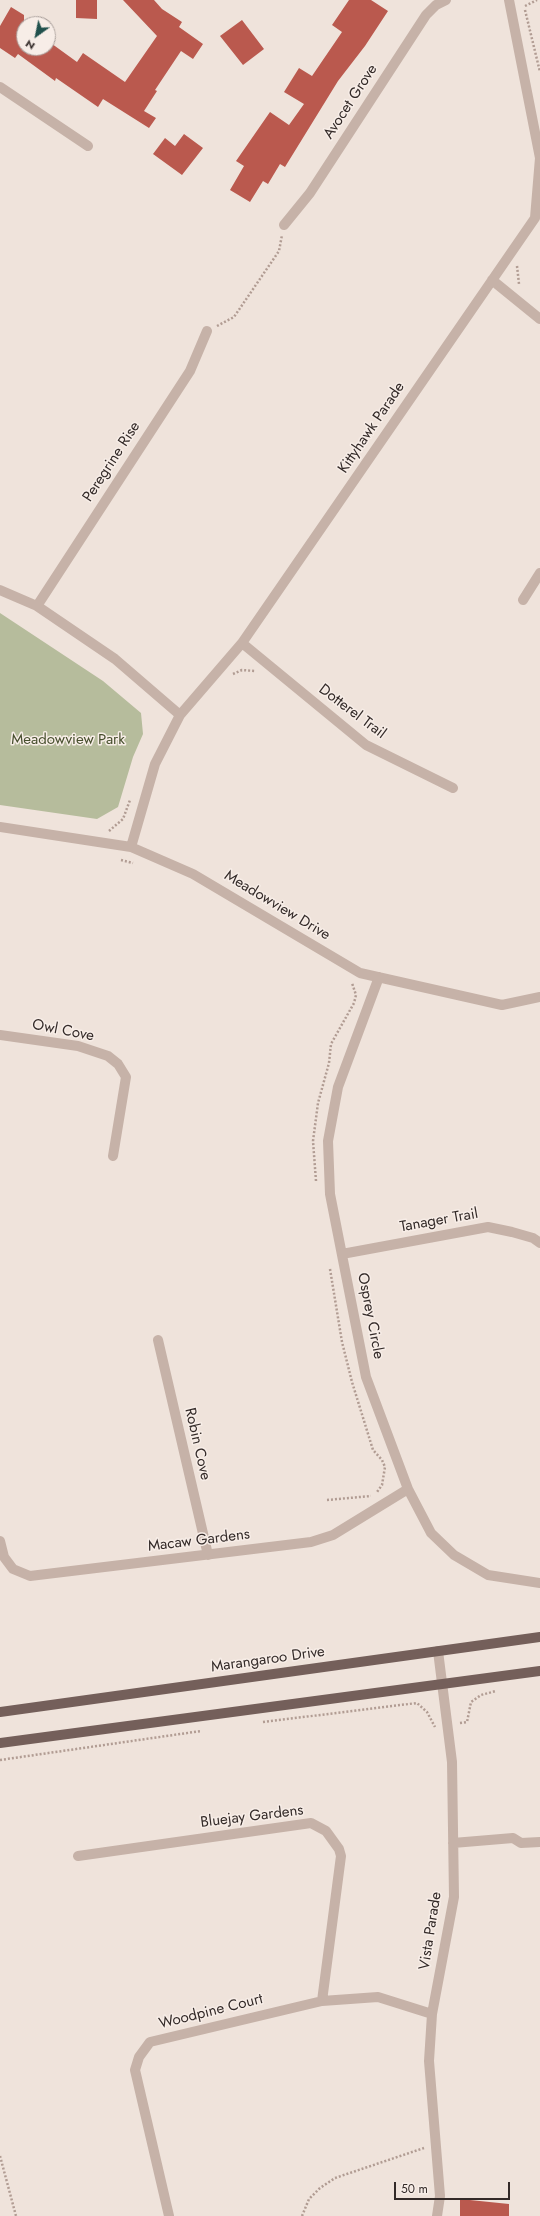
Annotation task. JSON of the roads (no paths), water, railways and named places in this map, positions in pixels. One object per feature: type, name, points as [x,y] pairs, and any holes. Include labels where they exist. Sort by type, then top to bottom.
[{"type":"main road","name":"Marangaroo Drive","points":[[0,1712],[540,1637]]},
{"type":"main road","points":[[0,1743],[540,1671]]},
{"type":"street","name":"Avocet Grove","points":[[284,225],[310,193],[426,15],[436,5],[446,0]]},
{"type":"street","name":"Kittyhawk Parade","points":[[131,847],[155,764],[180,715],[242,643],[535,218],[540,158],[509,0]]},
{"type":"street","points":[[0,87],[88,146]]},
{"type":"street","points":[[492,280],[540,319]]},
{"type":"street","name":"Peregrine Rise","points":[[37,606],[190,371],[207,331]]},
{"type":"street","points":[[523,600],[540,573]]},
{"type":"street","points":[[0,590],[37,606],[115,660],[180,715]]},
{"type":"street","name":"Dotterel Trail","points":[[242,643],[366,745],[453,788]]},
{"type":"street","name":"Meadowview Drive","points":[[0,827],[131,847],[192,874],[360,973],[502,1004],[540,997]]},
{"type":"street","name":"Osprey Circle","points":[[379,977],[338,1087],[328,1141],[330,1194],[366,1377],[408,1489],[431,1534],[454,1555],[488,1575],[540,1583]]},
{"type":"street","name":"Owl Cove","points":[[0,1035],[78,1046],[108,1056],[118,1064],[126,1077],[113,1156]]},
{"type":"street","name":"Tanager Trail","points":[[342,1254],[488,1227],[533,1238],[540,1243]]},
{"type":"street","name":"Robin Cove","points":[[158,1340],[208,1555]]},
{"type":"street","name":"Macaw Gardens","points":[[0,1541],[4,1556],[13,1569],[30,1576],[310,1542],[333,1535],[408,1489]]},
{"type":"street","name":"Vista Parade","points":[[437,2216],[440,2196],[429,2062],[432,2014],[454,1897],[452,1762],[438,1651]]},
{"type":"street","name":"Bluejay Gardens","points":[[78,1856],[311,1823],[326,1831],[339,1849],[341,1856],[322,2001]]},
{"type":"street","points":[[453,1843],[513,1838],[521,1843],[540,1842]]},
{"type":"street","name":"Woodpine Court","points":[[169,2216],[135,2070],[139,2057],[150,2042],[322,2001],[378,1997],[432,2014]]},
{"type":"park label","name":"Meadowview Park","points":[[68,740]]}]
